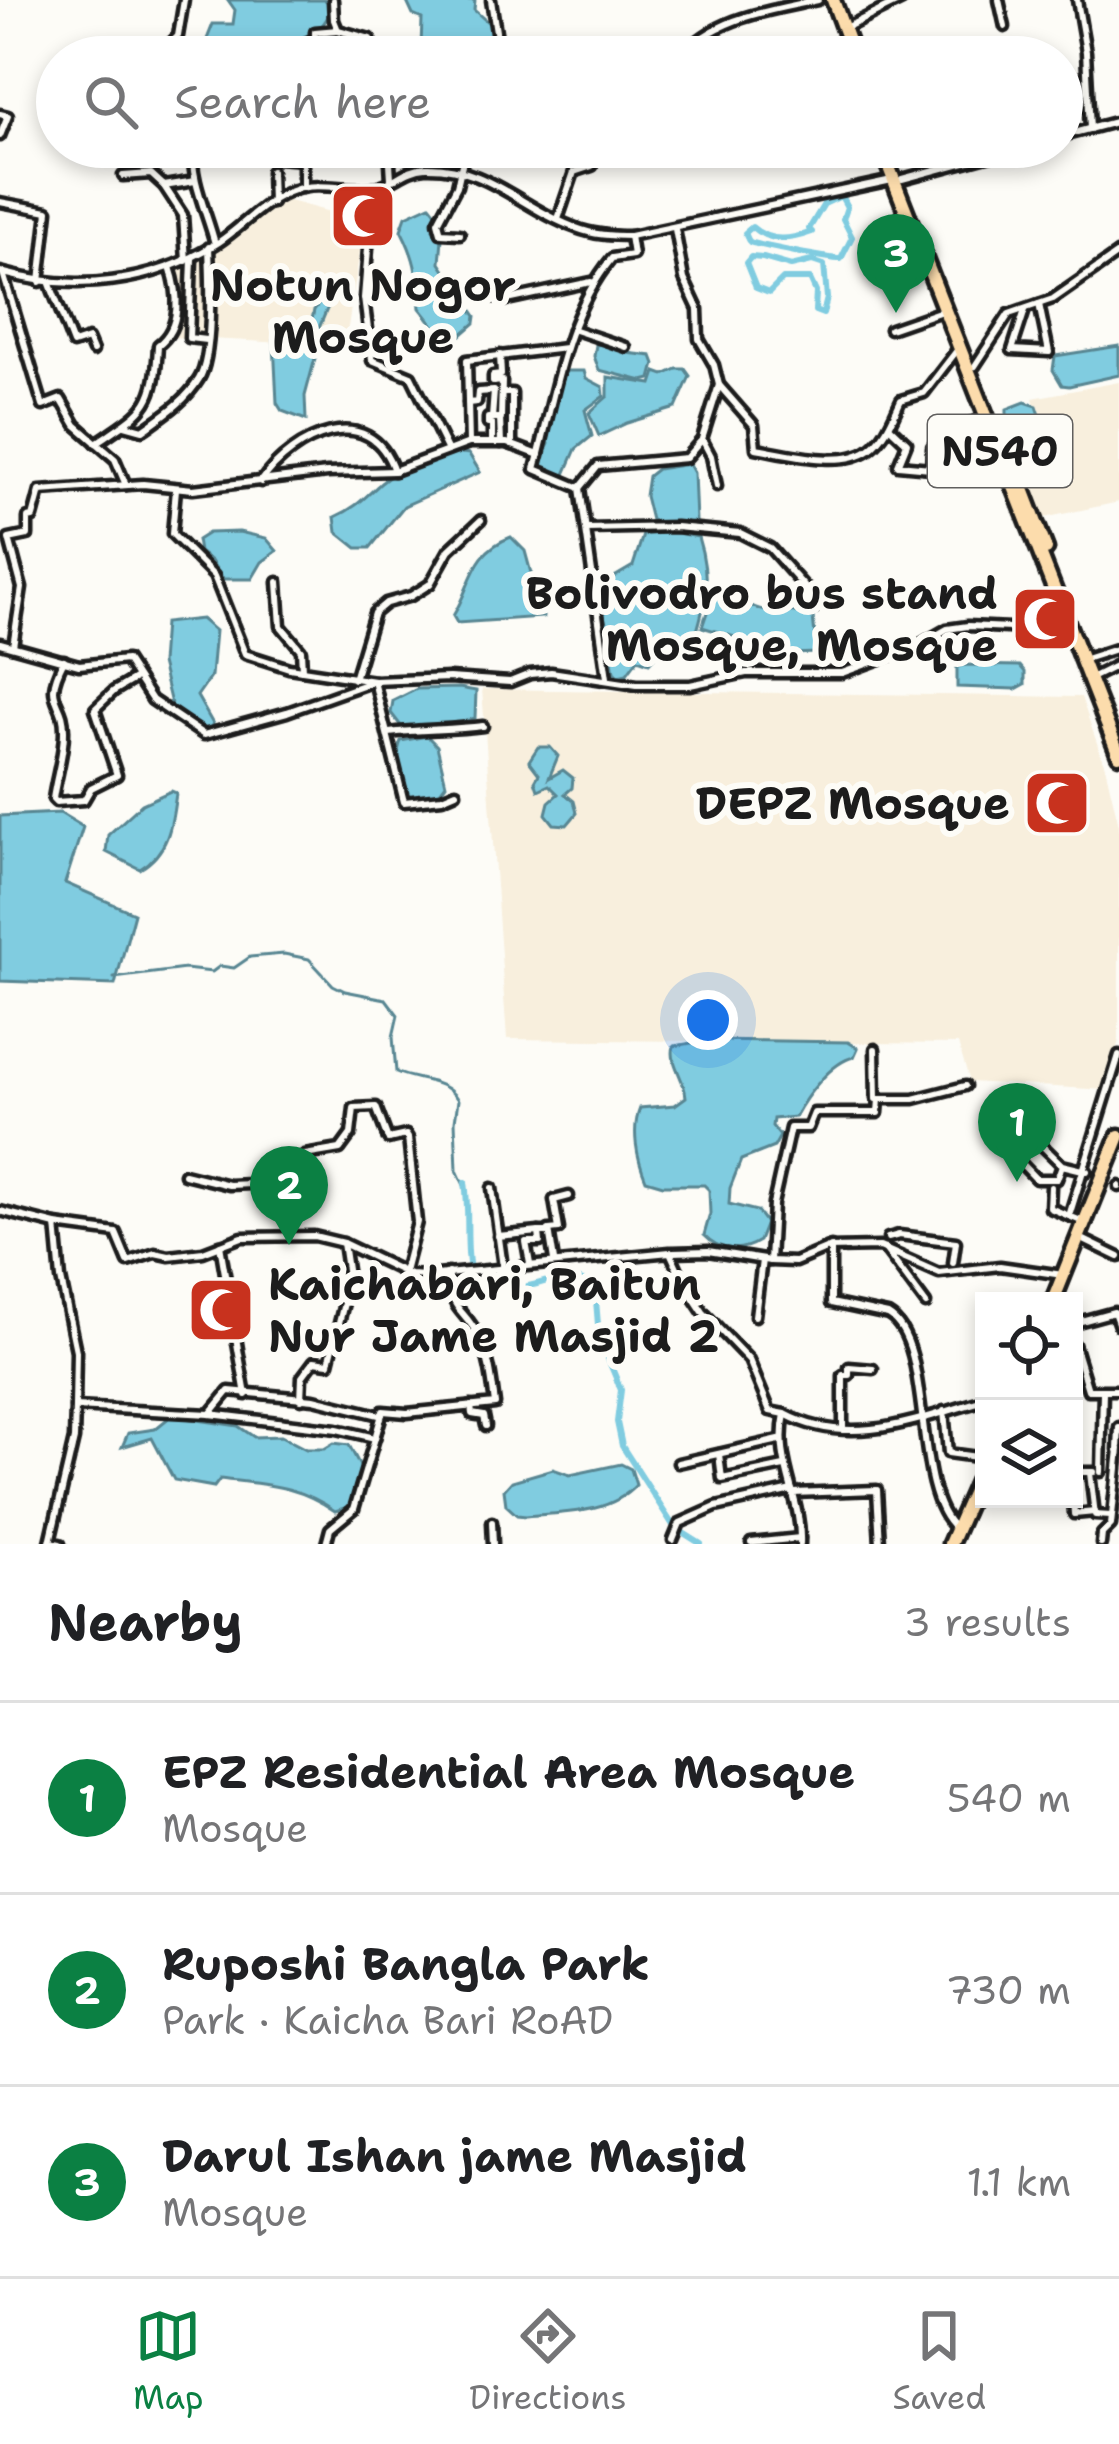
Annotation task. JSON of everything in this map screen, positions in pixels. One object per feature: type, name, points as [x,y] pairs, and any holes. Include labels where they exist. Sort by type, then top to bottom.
[{"type":"highway","points":[[825,0],[845,36]]},
{"type":"highway","points":[[825,0],[841,36]]},
{"type":"highway","name":"N540","points":[[893,168],[1119,737]]},
{"type":"highway","name":"N540","points":[[898,180],[1119,755]]},
{"type":"highway","points":[[1058,1292],[1119,1136]]},
{"type":"highway","points":[[1060,1292],[1119,1155]]},
{"type":"highway","points":[[954,1539],[975,1485]]},
{"type":"highway","points":[[954,1539],[975,1500]]},
{"type":"street","points":[[178,36],[184,0]]},
{"type":"street","points":[[333,0],[338,30]]},
{"type":"street","points":[[491,0],[497,36]]},
{"type":"street","points":[[699,36],[714,26],[825,0]]},
{"type":"street","points":[[843,28],[902,0]]},
{"type":"street","points":[[1000,0],[1005,27]]},
{"type":"street","points":[[1077,0],[1086,52],[1090,129]]},
{"type":"street","points":[[315,36],[315,32],[338,30],[359,36]]},
{"type":"street","points":[[0,114],[8,116],[0,136]]},
{"type":"street","points":[[1083,131],[1119,121]]},
{"type":"street","points":[[125,424],[143,430],[172,411],[199,379],[212,246],[195,168]]},
{"type":"street","points":[[303,168],[303,188]]},
{"type":"street","points":[[390,168],[391,179]]},
{"type":"street","points":[[2,273],[50,284],[109,282],[170,267],[212,246],[272,202],[303,188],[373,187],[422,168]]},
{"type":"street","points":[[438,168],[463,170],[601,236],[675,229],[943,168]]},
{"type":"street","points":[[558,219],[574,172],[586,168]]},
{"type":"street","points":[[460,234],[441,233],[438,222],[463,170]]},
{"type":"street","points":[[271,171],[272,202]]},
{"type":"street","points":[[123,176],[151,174],[183,215],[189,260],[189,338],[206,340]]},
{"type":"street","points":[[164,186],[195,182]]},
{"type":"street","points":[[373,187],[364,298],[372,360],[411,376],[447,449]]},
{"type":"street","points":[[0,202],[48,211],[40,282]]},
{"type":"street","points":[[675,229],[684,279],[698,309],[699,339],[719,385],[754,425],[756,448],[806,460],[862,453],[889,426],[902,400],[923,393],[960,347]]},
{"type":"street","points":[[580,488],[535,469],[565,348],[585,293],[612,258],[633,255],[630,236]]},
{"type":"street","points":[[975,366],[1010,314],[1053,299],[1119,253]]},
{"type":"street","points":[[96,443],[151,400],[158,345],[172,330],[178,291],[170,267]]},
{"type":"street","points":[[2,273],[43,406],[61,399],[76,425],[115,459],[126,485]]},
{"type":"street","points":[[482,294],[507,299],[595,280]]},
{"type":"street","points":[[50,284],[73,344],[88,339],[93,351]]},
{"type":"street","points":[[211,292],[239,292]]},
{"type":"street","points":[[1025,309],[1012,350],[1048,352],[1039,304]]},
{"type":"street","points":[[890,328],[945,310]]},
{"type":"street","points":[[572,329],[626,346]]},
{"type":"street","points":[[469,443],[467,360],[565,348]]},
{"type":"street","points":[[496,418],[502,381],[493,382],[493,376],[501,375],[500,356]]},
{"type":"street","points":[[607,678],[580,488],[598,466],[686,458],[695,453],[719,385]]},
{"type":"street","points":[[468,403],[478,402],[478,392],[494,391],[496,418]]},
{"type":"street","points":[[502,393],[512,393],[512,445]]},
{"type":"street","points":[[496,418],[488,418],[496,443]]},
{"type":"street","points":[[889,426],[907,443],[898,465],[931,468],[932,447],[969,440],[970,423],[987,418]]},
{"type":"street","points":[[261,482],[280,459],[321,433],[356,431],[375,440],[388,453],[394,471]]},
{"type":"street","points":[[701,439],[711,456],[717,487]]},
{"type":"street","points":[[13,646],[22,588],[9,539],[28,535],[37,493],[126,485],[176,489],[394,471],[469,443],[512,445],[539,454]]},
{"type":"street","points":[[176,489],[172,534],[214,576],[245,654],[354,680],[510,682],[551,672],[638,685],[690,685],[746,673],[842,674],[947,629],[968,626],[1070,631]]},
{"type":"street","points":[[354,680],[374,613],[430,584],[449,550],[481,520]]},
{"type":"street","points":[[586,529],[676,527],[740,533],[770,548],[810,593],[814,608]]},
{"type":"street","points":[[278,582],[281,626],[301,650],[302,670]]},
{"type":"street","points":[[0,643],[80,664],[126,660],[152,700],[204,735],[374,682]]},
{"type":"street","points":[[1088,658],[1119,648]]},
{"type":"street","points":[[64,660],[52,682],[65,727],[56,802],[84,800],[91,788],[117,775],[95,710],[136,678]]},
{"type":"street","points":[[1095,676],[1119,664]]},
{"type":"street","points":[[374,682],[404,802],[456,792]]},
{"type":"street","points":[[389,733],[483,726]]},
{"type":"street","points":[[874,1049],[876,1099],[914,1099],[965,1087]]},
{"type":"street","points":[[1069,1216],[1119,1055]]},
{"type":"street","points":[[754,1316],[790,1128],[808,1128],[814,1112],[878,1113],[879,1099]]},
{"type":"street","points":[[184,1174],[229,1185],[274,1183],[299,1191],[305,1154],[340,1149],[351,1134],[354,1108],[376,1107],[388,1139],[408,1138],[417,1222],[404,1272]]},
{"type":"street","points":[[1054,1183],[1036,1179],[993,1134],[1011,1115],[1062,1165],[1104,1176]]},
{"type":"street","points":[[1062,1165],[1050,1208],[1084,1223]]},
{"type":"street","points":[[492,1189],[503,1267]]},
{"type":"street","points":[[559,1229],[554,1200],[569,1196]]},
{"type":"street","points":[[0,1210],[56,1225],[116,1233],[128,1262],[155,1253],[169,1256],[271,1234],[343,1243],[404,1272],[448,1274],[670,1252],[708,1251],[795,1262],[831,1247],[886,1243],[898,1235],[956,1242],[953,1263]]},
{"type":"street","points":[[56,1225],[76,1351],[74,1438],[50,1543],[60,1544]]},
{"type":"street","points":[[498,1236],[571,1228]]},
{"type":"street","points":[[530,1264],[526,1242],[540,1242],[539,1232]]},
{"type":"street","points":[[549,1232],[554,1261]]},
{"type":"street","points":[[1084,1240],[1119,1256]]},
{"type":"street","points":[[301,1399],[307,1369],[314,1361],[328,1363],[342,1316],[349,1283],[343,1243]]},
{"type":"street","points":[[886,1243],[931,1272],[1000,1266],[1063,1275]]},
{"type":"street","points":[[886,1243],[926,1304]]},
{"type":"street","points":[[220,1245],[246,1395]]},
{"type":"street","points":[[831,1247],[831,1303],[895,1318],[914,1364],[921,1422],[954,1539]]},
{"type":"street","points":[[670,1252],[703,1312],[749,1360],[770,1411],[818,1430],[843,1429],[921,1422],[975,1402]]},
{"type":"street","points":[[326,1544],[330,1528],[354,1509],[379,1415],[386,1410],[407,1413],[495,1404],[479,1339],[462,1312],[452,1306],[448,1274]]},
{"type":"street","points":[[1083,1321],[1114,1312],[1119,1326]]},
{"type":"street","points":[[843,1429],[843,1376],[849,1375],[849,1367],[873,1369]]},
{"type":"street","points":[[1083,1374],[1087,1388],[1119,1390]]},
{"type":"street","points":[[209,1414],[229,1391],[379,1415]]},
{"type":"street","points":[[1101,1472],[1103,1391]]},
{"type":"street","points":[[471,1406],[472,1414],[484,1416],[486,1426]]},
{"type":"street","points":[[75,1407],[209,1414],[376,1438]]},
{"type":"street","points":[[944,1411],[948,1453],[975,1460]]},
{"type":"street","points":[[751,1544],[800,1541],[801,1517],[779,1439],[785,1414]]},
{"type":"street","points":[[1101,1544],[1114,1512],[1119,1426]]},
{"type":"street","points":[[678,1463],[779,1439]]},
{"type":"street","points":[[719,1454],[722,1479],[784,1466]]},
{"type":"street","points":[[1083,1473],[1114,1471]]},
{"type":"street","points":[[1090,1473],[1095,1512]]},
{"type":"street","points":[[673,1540],[680,1523],[716,1507],[793,1491],[877,1490],[880,1544]]},
{"type":"street","points":[[1074,1508],[1074,1514],[1114,1512]]},
{"type":"street","points":[[492,1522],[493,1544]]},
{"type":"shaded area","points":[[278,198],[341,215],[361,244],[345,346],[169,337],[178,291],[170,267]]},
{"type":"shaded area","points":[[1119,382],[1119,502],[1044,518],[1023,465],[1048,457],[1033,398]]},
{"type":"shaded area","points":[[482,689],[1081,697],[1119,825],[1119,1039],[1107,1090],[970,1082],[958,1044],[507,1039]]},
{"type":"water","points":[[228,0],[331,0],[323,24],[308,36],[208,36],[213,24],[233,24],[235,10]]},
{"type":"water","points":[[406,0],[475,0],[474,10],[493,27],[494,36],[421,36],[422,19],[413,15]]},
{"type":"water","points":[[430,205],[438,215],[433,229],[442,238],[440,263],[476,316],[460,336],[444,338],[420,308],[415,268],[401,230],[406,216]]},
{"type":"water","points":[[323,298],[329,304],[315,338],[317,351],[305,396],[306,420],[282,411],[277,403],[274,338],[309,335],[314,310]]},
{"type":"water","points":[[604,343],[627,353],[652,356],[651,379],[599,370],[596,345]]},
{"type":"water","points":[[1119,346],[1119,375],[1069,386],[1062,385],[1053,370],[1055,356]]},
{"type":"water","points":[[685,369],[690,376],[676,408],[599,436],[589,413],[608,396],[608,377],[652,384],[656,372],[664,375]]},
{"type":"water","points":[[584,371],[586,378],[603,387],[604,396],[585,410],[592,436],[576,449],[563,479],[539,464],[549,444],[561,375]]},
{"type":"water","points":[[1025,402],[1037,406],[1049,442],[1048,456],[1030,463],[1020,454],[1007,414],[1007,409]]},
{"type":"water","points":[[469,454],[480,472],[404,506],[370,548],[357,548],[337,532],[335,517],[389,477],[420,463]]},
{"type":"water","points":[[689,464],[694,473],[696,521],[677,526],[651,520],[645,496],[648,476],[657,469]]},
{"type":"water","points":[[239,532],[266,538],[277,551],[262,562],[252,579],[223,579],[199,552],[197,540],[208,533]]},
{"type":"water","points":[[672,532],[698,537],[705,568],[703,609],[690,652],[658,653],[649,663],[638,659],[627,674],[618,676],[599,586],[633,566],[643,535]]},
{"type":"water","points":[[511,537],[525,551],[543,617],[457,623],[453,616],[480,560]]},
{"type":"water","points":[[717,583],[755,608],[813,617],[817,653],[791,654],[702,627]]},
{"type":"water","points":[[201,619],[215,631],[211,676],[197,696],[213,724],[208,730],[173,712],[161,663],[164,623]]},
{"type":"water","points":[[1020,666],[1025,684],[1016,689],[957,687],[957,667]]},
{"type":"water","points":[[417,689],[476,691],[475,718],[451,726],[401,726],[391,713],[393,701]]},
{"type":"water","points":[[427,736],[437,746],[446,784],[437,796],[409,799],[399,771],[401,741]]},
{"type":"water","points":[[538,747],[550,747],[558,756],[549,778],[563,770],[573,778],[565,794],[574,801],[577,813],[567,825],[554,824],[546,814],[549,802],[558,794],[549,785],[538,790],[539,774],[529,761]]},
{"type":"water","points":[[176,793],[170,826],[150,862],[140,869],[106,852],[108,835],[142,804]]},
{"type":"water","points":[[60,813],[83,827],[65,883],[134,913],[115,985],[0,981],[0,816]]},
{"type":"water","points":[[709,1040],[848,1042],[858,1048],[854,1057],[820,1081],[795,1117],[773,1119],[780,1136],[774,1147],[741,1160],[729,1204],[757,1211],[766,1223],[759,1241],[737,1249],[723,1247],[704,1235],[710,1214],[709,1190],[704,1185],[646,1180],[636,1144],[640,1108],[675,1105],[686,1097],[674,1046]]},
{"type":"water","points":[[171,1416],[238,1426],[254,1437],[281,1436],[306,1449],[349,1445],[361,1468],[351,1506],[335,1511],[307,1495],[266,1485],[220,1479],[214,1487],[174,1480],[152,1438],[122,1447],[128,1433],[155,1429]]},
{"type":"water","points":[[621,1464],[631,1469],[636,1485],[599,1507],[526,1516],[506,1505],[504,1490],[512,1481],[553,1469],[570,1475]]},
{"type":"waterway","points":[[841,196],[847,207],[843,219],[852,237],[841,259],[755,244],[745,233],[752,227],[780,239],[812,232],[809,229],[824,204],[841,196]]},
{"type":"waterway","points":[[751,257],[763,258],[791,266],[812,261],[824,265],[827,298],[823,314],[815,311],[816,292],[810,279],[783,279],[769,293],[756,288],[746,263],[751,257]]},
{"type":"waterway","points":[[114,978],[185,969],[212,972],[220,966],[234,968],[250,957],[284,954],[309,959],[345,991],[386,999],[398,1015],[393,1037],[396,1072],[438,1084],[458,1100],[457,1170],[467,1192]]},
{"type":"waterway","points":[[465,1182],[472,1280],[499,1277],[522,1287],[567,1278],[595,1288],[599,1337],[621,1390],[617,1422],[622,1446],[674,1527],[701,1544]]},
{"type":"place","name":"Notun Nogor Mosque","points":[[363,216]]},
{"type":"place","name":"Darul Ishan jame Masjid","points":[[896,313]]},
{"type":"place","name":"Bolivodro bus stand Mosque, Mosque","points":[[1045,619]]},
{"type":"place","name":"DEPZ Mosque","points":[[1057,803]]},
{"type":"place","name":"EPZ Residential Area Mosque","points":[[1017,1182]]},
{"type":"place","name":"Ruposhi Bangla Park","points":[[289,1245]]},
{"type":"place","name":"Kaichabari, Baitun Nur Jame Masjid 2","points":[[221,1310]]}]
